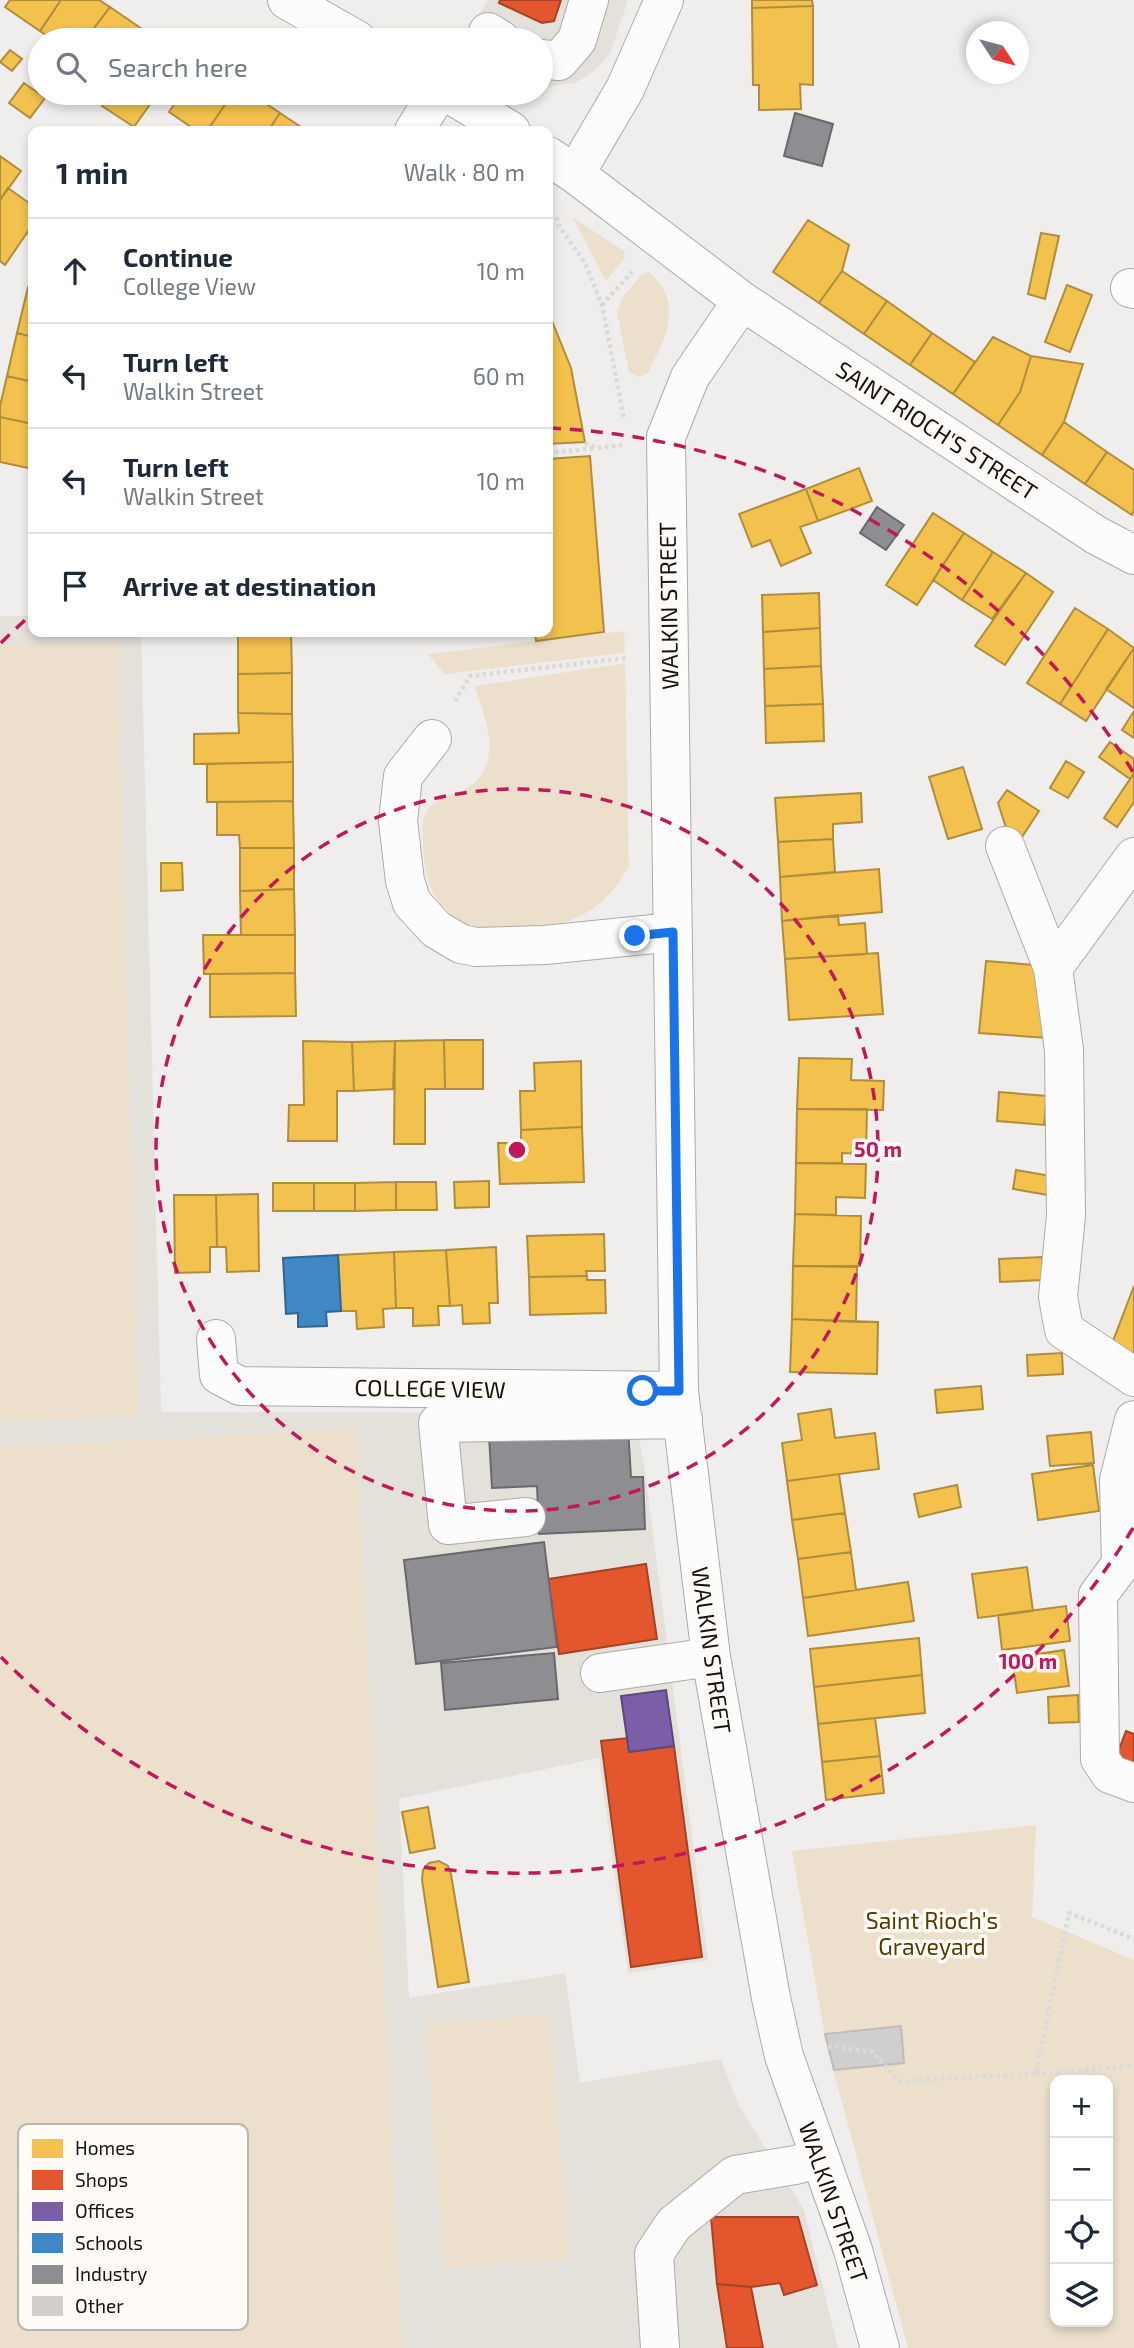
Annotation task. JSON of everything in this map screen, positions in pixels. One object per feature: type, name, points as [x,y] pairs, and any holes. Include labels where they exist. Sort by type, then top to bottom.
[{"type":"street","points":[[287,0],[336,28]]},
{"type":"street","points":[[553,60],[559,61],[578,40],[589,0]]},
{"type":"street","points":[[561,165],[625,89],[655,3]]},
{"type":"street","points":[[417,126],[430,105]]},
{"type":"street","points":[[468,105],[503,126]]},
{"type":"street","name":"SAINT RIOCH'S STREET","points":[[561,165],[742,302],[1096,535],[1134,555]]},
{"type":"street","name":"WALKIN STREET","points":[[742,302],[690,377],[666,437],[681,1405],[710,1657],[781,2044],[853,2250],[880,2348]]},
{"type":"street","points":[[432,738],[403,776],[398,821],[405,881],[412,903],[436,929],[461,944],[476,947],[545,945],[673,932]]},
{"type":"street","points":[[1005,846],[1053,968],[1064,1050],[1066,1216],[1058,1297],[1064,1330],[1134,1377]]},
{"type":"street","points":[[1053,968],[1134,857]]},
{"type":"street","name":"COLLEGE VIEW","points":[[216,1339],[219,1375],[240,1386],[681,1405]]},
{"type":"street","points":[[526,1517],[448,1525],[438,1423],[681,1405]]},
{"type":"street","points":[[1134,1420],[1119,1480],[1121,1564],[1098,1595],[1100,1759],[1110,1774],[1134,1783]]},
{"type":"street","points":[[600,1673],[710,1657]]},
{"type":"street","points":[[660,2348],[654,2254],[674,2224],[735,2175],[819,2159]]},
{"type":"path","points":[[554,206],[559,226],[585,263],[602,305],[624,420]]},
{"type":"path","points":[[602,305],[634,270]]},
{"type":"path","points":[[585,443],[596,448]]},
{"type":"path","points":[[553,452],[629,445]]},
{"type":"path","points":[[470,676],[634,657]]},
{"type":"path","points":[[1036,2074],[1069,1913],[1134,1940]]},
{"type":"path","points":[[827,2047],[844,2045],[859,2052],[871,2051],[899,2081],[1134,2066]]},
{"type":"shaded area","points":[[488,0],[628,0],[610,54],[594,71],[575,83],[553,86],[553,28],[471,28]]},
{"type":"shaded area","points":[[0,616],[28,616],[28,637],[141,637],[161,1412],[634,1413],[645,1471],[708,1960],[628,1973],[599,1758],[399,1799],[409,1998],[565,1973],[580,2083],[721,2059],[738,2104],[804,2210],[838,2348],[0,2348]]},
{"type":"green space","points":[[572,217],[624,251],[625,258],[606,281]]},
{"type":"green space","points":[[649,272],[667,296],[669,321],[648,373],[639,377],[629,372],[617,312],[622,298],[642,274]]},
{"type":"green space","points":[[624,631],[625,653],[444,674],[428,654]]},
{"type":"green space","points":[[117,643],[138,1416],[0,1421],[0,645]]},
{"type":"green space","points":[[625,663],[629,866],[614,888],[598,904],[582,915],[563,922],[544,926],[475,927],[462,921],[437,899],[428,882],[422,829],[429,808],[444,797],[477,781],[488,759],[488,731],[475,686]]},
{"type":"green space","points":[[356,1429],[402,2348],[0,2348],[0,1447]]},
{"type":"green space","name":"Saint Rioch's Graveyard","points":[[1036,1825],[1032,1917],[1134,1960],[1134,2348],[908,2348],[827,2047],[792,1851]]},
{"type":"green space","points":[[549,2014],[569,2259],[444,2268],[425,2024]]},
{"type":"building: Homes","points":[[10,0],[61,0],[42,28],[36,28],[5,7]]},
{"type":"building: Homes","points":[[61,0],[99,0],[110,7],[94,28],[42,28]]},
{"type":"building: Homes","points":[[752,0],[812,0],[813,6],[752,8]]},
{"type":"building: Homes","points":[[813,6],[813,85],[800,84],[801,109],[759,110],[759,85],[753,85],[752,8]]},
{"type":"building: Homes","points":[[110,7],[141,28],[94,28]]},
{"type":"building: Homes","points":[[10,50],[22,59],[12,71],[0,62]]},
{"type":"building: Homes","points":[[24,83],[28,86],[28,105],[40,105],[30,118],[9,103]]},
{"type":"building: Homes","points":[[103,105],[150,105],[135,126]]},
{"type":"building: Homes","points":[[174,105],[225,105],[210,126],[190,126],[169,112]]},
{"type":"building: Homes","points":[[225,105],[268,105],[280,113],[271,126],[210,126]]},
{"type":"building: Homes","points":[[280,113],[300,126],[271,126]]},
{"type":"building: Homes","points":[[0,156],[21,171],[0,200]]},
{"type":"building: Homes","points":[[8,188],[28,202],[28,231],[5,265],[0,261],[0,200]]},
{"type":"building: Homes","points":[[808,220],[849,245],[842,271],[819,303],[773,272]]},
{"type":"building: Homes","points":[[1041,233],[1059,236],[1045,299],[1028,294]]},
{"type":"building: Homes","points":[[842,271],[887,301],[864,334],[819,303]]},
{"type":"building: Homes","points":[[1067,285],[1092,295],[1070,352],[1045,342]]},
{"type":"building: Homes","points":[[28,287],[28,336],[17,333]]},
{"type":"building: Homes","points":[[887,301],[932,333],[910,365],[864,334]]},
{"type":"building: Homes","points":[[553,323],[571,368],[585,442],[553,444]]},
{"type":"building: Homes","points":[[17,333],[28,336],[28,381],[7,376]]},
{"type":"building: Homes","points":[[932,333],[975,362],[953,394],[910,365]]},
{"type":"building: Homes","points":[[993,337],[1031,356],[1020,392],[998,425],[953,394]]},
{"type":"building: Homes","points":[[1031,356],[1083,364],[1064,422],[1042,455],[998,425],[1020,392]]},
{"type":"building: Homes","points":[[7,376],[28,381],[28,423],[0,417]]},
{"type":"building: Homes","points":[[0,417],[28,423],[28,468],[0,462]]},
{"type":"building: Homes","points":[[1064,422],[1107,452],[1085,484],[1042,455]]},
{"type":"building: Homes","points":[[1107,452],[1134,470],[1132,515],[1085,484]]},
{"type":"building: Homes","points":[[590,456],[604,632],[536,641],[536,637],[553,637],[553,459]]},
{"type":"building: Homes","points":[[859,468],[872,501],[818,521],[806,489]]},
{"type":"building: Homes","points":[[806,489],[818,521],[800,527],[811,553],[781,566],[770,540],[752,547],[739,514]]},
{"type":"building: Homes","points":[[933,513],[964,533],[917,605],[886,585]]},
{"type":"building: Homes","points":[[964,533],[993,552],[962,600],[933,580]]},
{"type":"building: Homes","points":[[993,552],[1026,573],[992,619],[962,600]]},
{"type":"building: Homes","points":[[1026,573],[1053,592],[1005,665],[975,646]]},
{"type":"building: Homes","points":[[819,593],[820,628],[763,632],[762,595]]},
{"type":"building: Homes","points":[[1075,608],[1108,629],[1060,704],[1027,683]]},
{"type":"building: Homes","points":[[820,628],[821,666],[764,669],[763,632]]},
{"type":"building: Homes","points":[[1108,629],[1134,648],[1086,721],[1060,704]]},
{"type":"building: Homes","points":[[238,637],[291,637],[292,673],[238,674]]},
{"type":"building: Homes","points":[[1134,648],[1134,708],[1106,689]]},
{"type":"building: Homes","points":[[821,666],[823,704],[765,706],[764,669]]},
{"type":"building: Homes","points":[[292,673],[292,714],[238,713],[238,674]]},
{"type":"building: Homes","points":[[823,704],[824,741],[766,743],[765,706]]},
{"type":"building: Homes","points":[[1134,711],[1134,738],[1122,730]]},
{"type":"building: Homes","points":[[238,713],[292,714],[293,762],[194,764],[194,734],[239,733]]},
{"type":"building: Homes","points":[[1110,742],[1134,759],[1134,773],[1130,779],[1099,757]]},
{"type":"building: Homes","points":[[1066,761],[1084,772],[1068,798],[1050,788]]},
{"type":"building: Homes","points":[[293,762],[293,801],[207,802],[207,764]]},
{"type":"building: Homes","points":[[963,767],[982,829],[948,839],[929,777]]},
{"type":"building: Homes","points":[[1134,773],[1134,802],[1117,827],[1104,818]]},
{"type":"building: Homes","points":[[1007,790],[1039,811],[1020,840],[1010,840],[998,803]]},
{"type":"building: Homes","points":[[861,793],[862,822],[833,824],[833,839],[778,842],[775,798]]},
{"type":"building: Homes","points":[[293,801],[294,848],[240,848],[239,835],[217,835],[217,802]]},
{"type":"building: Homes","points":[[833,839],[835,872],[780,877],[778,842]]},
{"type":"building: Homes","points":[[240,848],[294,848],[294,889],[240,891]]},
{"type":"building: Homes","points":[[161,863],[182,863],[183,890],[161,891]]},
{"type":"building: Homes","points":[[879,869],[882,912],[782,921],[780,877]]},
{"type":"building: Homes","points":[[294,889],[295,935],[241,935],[240,891]]},
{"type":"building: Homes","points":[[838,915],[839,925],[865,923],[867,954],[785,959],[782,921]]},
{"type":"building: Homes","points":[[203,935],[295,935],[295,973],[204,974]]},
{"type":"building: Homes","points":[[878,953],[883,1014],[789,1020],[785,959]]},
{"type":"building: Homes","points":[[986,961],[1035,965],[1047,1038],[979,1033]]},
{"type":"building: Homes","points":[[295,973],[296,1016],[210,1017],[210,974]]},
{"type":"building: Homes","points":[[444,1040],[483,1040],[483,1089],[445,1089]]},
{"type":"building: Homes","points":[[444,1040],[445,1089],[425,1089],[425,1144],[394,1144],[395,1041]]},
{"type":"building: Homes","points":[[303,1041],[352,1042],[354,1091],[337,1091],[337,1141],[288,1141],[289,1105],[304,1105]]},
{"type":"building: Homes","points":[[395,1041],[393,1089],[354,1091],[352,1042]]},
{"type":"building: Homes","points":[[799,1058],[852,1059],[851,1080],[884,1081],[883,1110],[797,1109]]},
{"type":"building: Homes","points":[[581,1061],[582,1127],[521,1130],[520,1091],[535,1091],[534,1063]]},
{"type":"building: Homes","points":[[999,1092],[1047,1096],[1044,1125],[997,1121]]},
{"type":"building: Homes","points":[[797,1109],[867,1109],[866,1154],[842,1153],[842,1163],[796,1163]]},
{"type":"building: Homes","points":[[582,1127],[584,1182],[500,1184],[498,1143],[521,1143],[521,1130]]},
{"type":"building: Homes","points":[[796,1163],[866,1164],[865,1198],[836,1197],[836,1215],[795,1214]]},
{"type":"building: Homes","points":[[1016,1170],[1051,1176],[1048,1195],[1013,1189]]},
{"type":"building: Homes","points":[[489,1181],[489,1207],[455,1208],[454,1182]]},
{"type":"building: Homes","points":[[396,1182],[436,1182],[437,1210],[396,1210]]},
{"type":"building: Homes","points":[[396,1182],[396,1210],[355,1211],[355,1183]]},
{"type":"building: Homes","points":[[273,1183],[314,1183],[314,1211],[273,1211]]},
{"type":"building: Homes","points":[[314,1183],[355,1183],[355,1211],[314,1211]]},
{"type":"building: Homes","points":[[258,1194],[259,1271],[227,1272],[226,1247],[217,1247],[216,1195]]},
{"type":"building: Homes","points":[[174,1195],[216,1195],[217,1247],[210,1247],[210,1272],[175,1273]]},
{"type":"building: Homes","points":[[795,1214],[861,1216],[860,1266],[793,1266]]},
{"type":"building: Homes","points":[[604,1234],[605,1271],[586,1271],[587,1276],[529,1277],[527,1236]]},
{"type":"building: Homes","points":[[496,1247],[498,1303],[489,1303],[490,1323],[463,1324],[462,1305],[450,1306],[446,1250]]},
{"type":"building: Homes","points":[[446,1250],[450,1306],[438,1306],[439,1325],[413,1326],[413,1308],[396,1308],[394,1252]]},
{"type":"building: Homes","points":[[394,1252],[396,1308],[383,1309],[384,1327],[357,1329],[356,1311],[341,1311],[338,1255]]},
{"type":"building: Homes","points":[[1042,1257],[1042,1280],[1000,1282],[999,1259]]},
{"type":"building: Homes","points":[[793,1266],[857,1267],[856,1322],[792,1319]]},
{"type":"building: Homes","points":[[587,1276],[587,1280],[605,1280],[606,1313],[530,1315],[529,1277]]},
{"type":"building: Homes","points":[[1134,1286],[1134,1358],[1110,1349]]},
{"type":"building: Homes","points":[[792,1319],[878,1322],[877,1374],[790,1372]]},
{"type":"building: Homes","points":[[1062,1353],[1063,1374],[1028,1376],[1027,1355]]},
{"type":"building: Homes","points":[[981,1386],[983,1409],[937,1413],[935,1390]]},
{"type":"building: Homes","points":[[831,1409],[835,1438],[875,1433],[879,1469],[787,1481],[782,1443],[802,1440],[798,1414]]},
{"type":"building: Homes","points":[[1091,1432],[1094,1463],[1050,1466],[1047,1436]]},
{"type":"building: Homes","points":[[1093,1465],[1099,1511],[1038,1520],[1032,1474]]},
{"type":"building: Homes","points":[[839,1474],[845,1513],[792,1520],[787,1481]]},
{"type":"building: Homes","points":[[957,1485],[961,1507],[919,1517],[914,1494]]},
{"type":"building: Homes","points":[[845,1513],[851,1552],[798,1559],[792,1520]]},
{"type":"building: Homes","points":[[851,1552],[856,1590],[803,1598],[798,1559]]},
{"type":"building: Homes","points":[[1027,1567],[1033,1611],[978,1618],[972,1574]]},
{"type":"building: Homes","points":[[908,1582],[914,1621],[808,1636],[803,1598]]},
{"type":"building: Homes","points":[[1066,1606],[1070,1641],[1002,1650],[998,1615]]},
{"type":"building: Homes","points":[[919,1638],[922,1675],[814,1687],[810,1649]]},
{"type":"building: Homes","points":[[1064,1650],[1069,1686],[1017,1693],[1012,1658]]},
{"type":"building: Homes","points":[[922,1675],[925,1713],[818,1724],[814,1687]]},
{"type":"building: Homes","points":[[1078,1695],[1079,1722],[1049,1723],[1048,1697]]},
{"type":"building: Homes","points":[[875,1718],[880,1756],[822,1762],[818,1724]]},
{"type":"building: Homes","points":[[880,1756],[884,1793],[826,1800],[822,1762]]},
{"type":"building: Homes","points":[[428,1807],[435,1848],[410,1853],[402,1812]]},
{"type":"building: Homes","points":[[439,1861],[448,1866],[451,1874],[469,1982],[438,1987],[422,1880],[423,1870],[429,1863]]},
{"type":"building: Shops","points":[[500,0],[561,0],[554,21],[542,23],[499,3]]},
{"type":"building: Shops","points":[[646,1564],[657,1639],[559,1654],[548,1579]]},
{"type":"building: Shops","points":[[1126,1731],[1134,1734],[1134,1768],[1115,1760]]},
{"type":"building: Shops","points":[[628,1738],[629,1752],[674,1746],[702,1957],[631,1967],[601,1741]]},
{"type":"building: Shops","points":[[711,2217],[798,2217],[817,2285],[784,2295],[780,2283],[751,2287],[717,2284]]},
{"type":"building: Shops","points":[[717,2284],[751,2287],[763,2348],[727,2348]]},
{"type":"building: Offices","points":[[666,1690],[674,1746],[629,1752],[621,1696]]},
{"type":"building: Schools","points":[[338,1255],[341,1311],[326,1312],[327,1326],[298,1327],[298,1313],[286,1314],[283,1258]]},
{"type":"building: Industry","points":[[795,113],[833,124],[822,166],[784,156]]},
{"type":"building: Industry","points":[[877,507],[904,525],[886,550],[860,533]]},
{"type":"building: Industry","points":[[628,1428],[631,1477],[643,1477],[645,1529],[539,1534],[537,1486],[492,1488],[489,1435]]},
{"type":"building: Industry","points":[[544,1542],[557,1647],[416,1664],[404,1560]]},
{"type":"building: Industry","points":[[554,1653],[558,1699],[445,1710],[441,1663]]},
{"type":"building: Other","points":[[901,2026],[904,2063],[834,2070],[825,2034]]},
{"type":"route","points":[[635,936],[673,932],[679,1391],[643,1391]]}]
